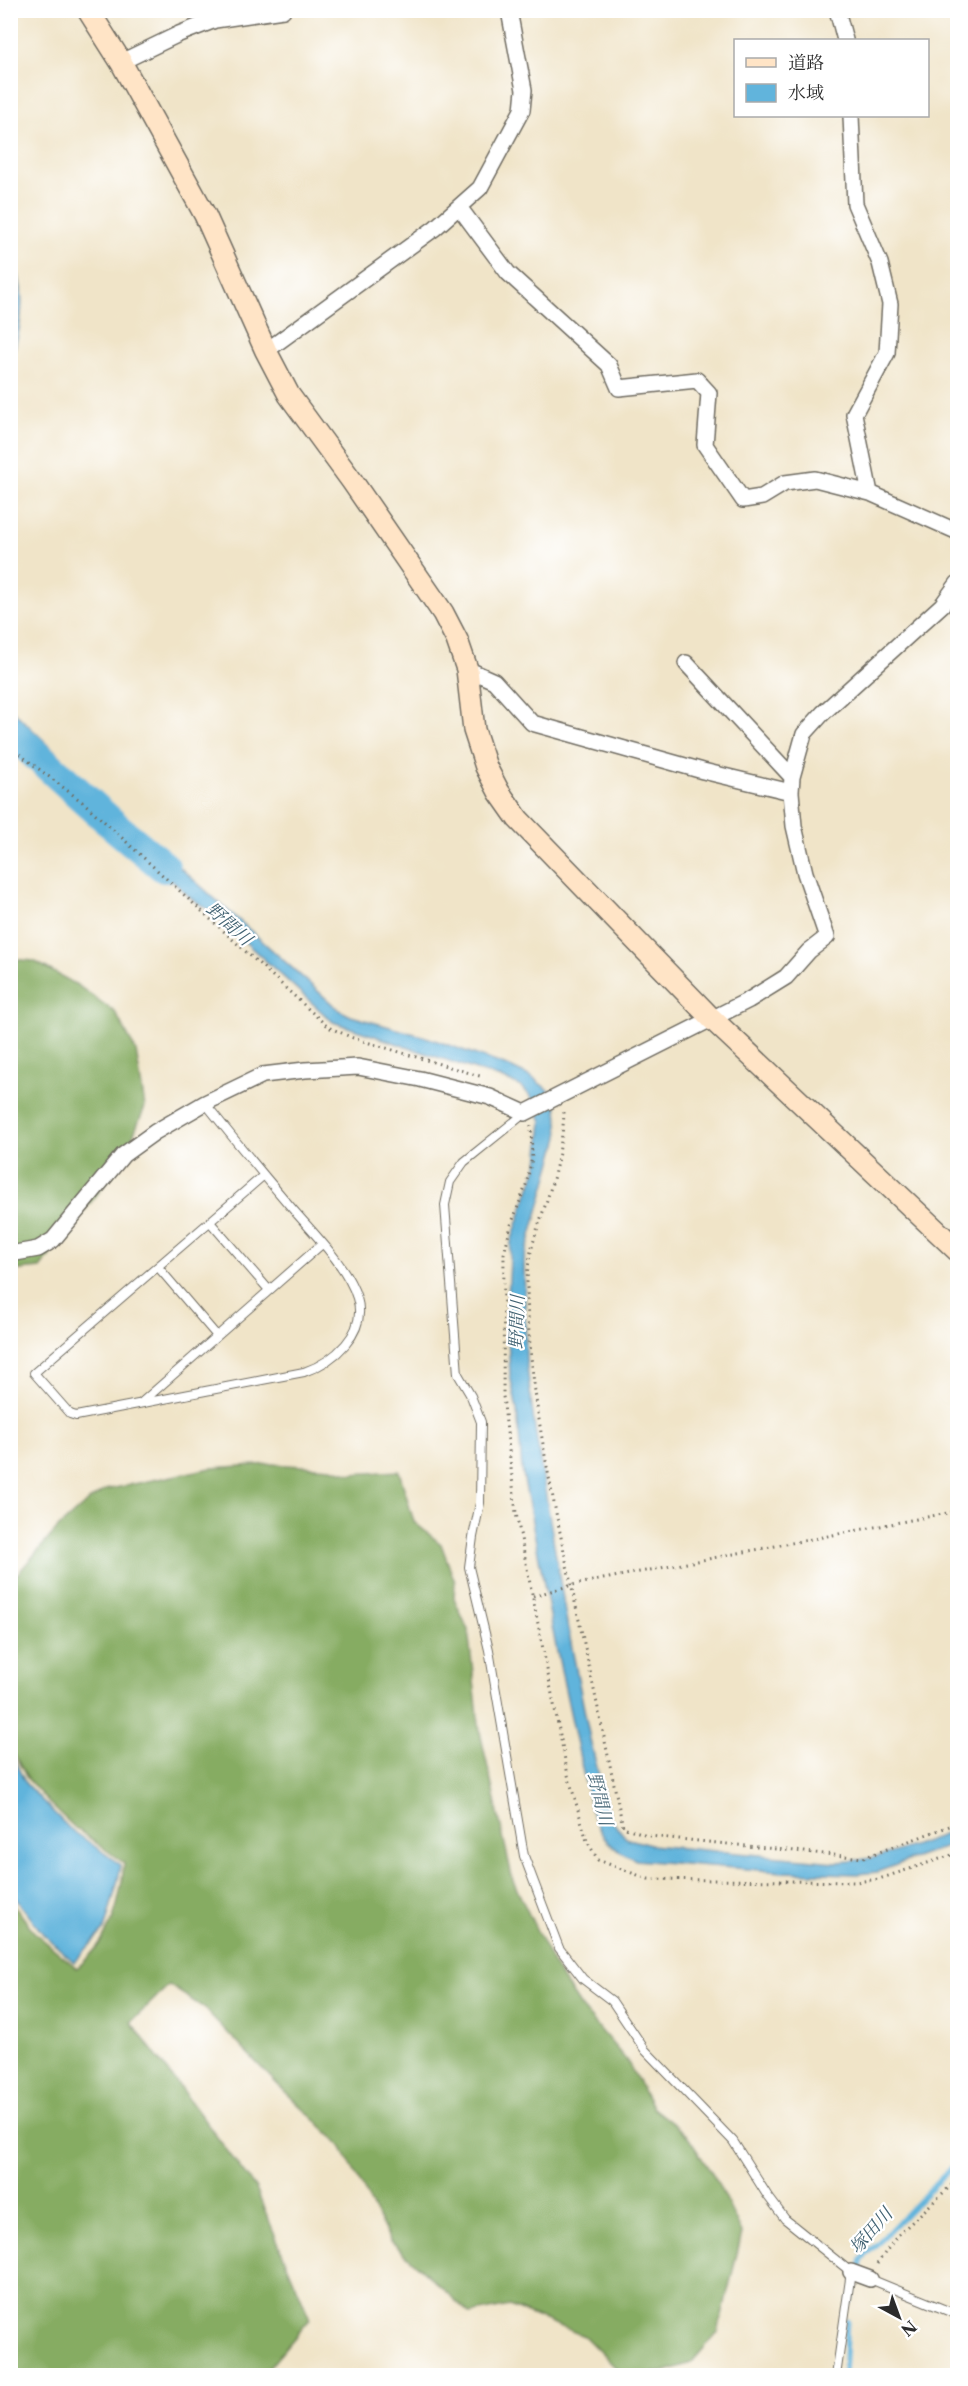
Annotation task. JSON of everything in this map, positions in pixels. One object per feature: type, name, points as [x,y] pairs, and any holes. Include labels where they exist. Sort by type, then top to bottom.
[{"type":"street","points":[[87,10],[121,62],[205,215],[266,351],[289,395],[352,481],[443,613],[457,640],[466,669],[474,730],[486,767],[499,792],[518,819],[711,1018],[957,1251]]},
{"type":"street","points":[[121,62],[179,34],[215,20],[283,10]]},
{"type":"street","points":[[266,351],[435,228],[480,188],[522,110],[524,90],[510,16],[512,10]]},
{"type":"street","points":[[837,10],[845,39]]},
{"type":"street","points":[[851,117],[855,204],[880,263],[890,304],[887,353],[854,414],[870,493]]},
{"type":"street","points":[[459,207],[508,273],[609,365],[619,388],[698,380],[709,393],[705,445],[743,500],[762,497],[785,483],[815,479],[870,493],[957,532]]},
{"type":"street","points":[[10,1254],[46,1245],[59,1234],[123,1155],[155,1132],[205,1103],[263,1075],[358,1066],[490,1097],[525,1113],[749,1000],[786,977],[809,951],[827,938],[805,873],[794,826],[791,784],[804,734],[823,713],[942,605],[957,583]]},
{"type":"street","points":[[686,663],[791,784]]},
{"type":"street","points":[[466,669],[494,681],[532,723],[703,771],[791,784]]},
{"type":"street","points":[[851,2272],[870,2279]]},
{"type":"lane","points":[[205,1103],[334,1258],[357,1298],[359,1312],[357,1327],[342,1348],[324,1363],[304,1372],[76,1416],[70,1414],[34,1373],[264,1175]]},
{"type":"lane","points":[[525,1113],[464,1162],[450,1182],[445,1205],[458,1374],[471,1396],[481,1422],[480,1503],[469,1567],[489,1650],[524,1856],[559,1948],[583,1979],[612,2001],[645,2050],[733,2141],[767,2195],[785,2218],[851,2272],[836,2376]]},
{"type":"lane","points":[[210,1222],[269,1290]]},
{"type":"lane","points":[[140,1404],[322,1244]]},
{"type":"lane","points":[[158,1267],[217,1336]]},
{"type":"lane","points":[[870,2279],[957,2315]]},
{"type":"path","points":[[10,747],[85,804],[328,1027],[353,1038],[473,1073],[492,1081]]},
{"type":"path","points":[[560,1096],[565,1106],[563,1130],[552,1182],[532,1242],[527,1282],[530,1341],[538,1411],[623,1827],[650,1836],[863,1858],[957,1823]]},
{"type":"path","points":[[525,1113],[532,1128],[532,1158],[504,1254],[503,1396],[516,1513],[568,1774],[587,1841],[598,1860],[648,1879],[855,1882],[879,1879],[957,1853]]},
{"type":"path","points":[[533,1596],[572,1585],[957,1511]]},
{"type":"path","points":[[870,2279],[880,2258],[897,2236],[957,2180]]},
{"type":"green space","points":[[11,959],[34,961],[77,985],[115,1012],[136,1051],[145,1107],[122,1162],[40,1268],[11,1271]]},
{"type":"green space","points":[[272,1464],[332,1468],[351,1474],[399,1471],[414,1522],[441,1544],[455,1582],[454,1598],[468,1630],[480,1732],[513,1881],[555,1968],[581,2007],[627,2061],[653,2108],[686,2134],[715,2178],[742,2233],[718,2332],[691,2363],[663,2372],[623,2375],[584,2336],[510,2306],[470,2314],[390,2240],[340,2144],[277,2084],[204,2008],[169,1985],[131,2022],[256,2189],[310,2319],[263,2375],[11,2375],[11,1901],[35,1933],[77,1968],[98,1946],[112,1921],[120,1894],[124,1863],[74,1827],[49,1803],[27,1778],[11,1748],[11,1581],[58,1528],[87,1502],[105,1490],[211,1468]]},
{"type":"water","points":[[11,258],[20,282],[22,309],[11,360]]},
{"type":"water","name":"野間川","points":[[10,708],[159,851],[339,1010],[351,1016],[429,1038],[510,1067],[531,1077],[547,1089],[557,1107],[559,1137],[524,1260],[526,1359],[534,1423],[567,1623],[590,1739],[609,1817],[626,1838],[650,1845],[836,1862],[883,1855],[957,1830],[957,1843],[877,1872],[858,1874],[783,1872],[636,1860],[608,1842],[592,1814],[556,1647],[522,1469],[517,1410],[510,1375],[507,1317],[511,1242],[538,1164],[542,1121],[531,1097],[523,1088],[509,1081],[333,1022],[212,912],[192,899],[11,725]]},
{"type":"water","points":[[11,1754],[26,1784],[69,1828],[121,1865],[104,1930],[74,1962],[43,1934],[11,1892]]},
{"type":"waterway","name":"野間川","points":[[10,731],[118,829],[164,867]]},
{"type":"waterway","name":"塚田川","points":[[850,2302],[862,2259],[958,2161]]},
{"type":"waterway","name":"塚田川","points":[[844,2376],[847,2320]]}]
